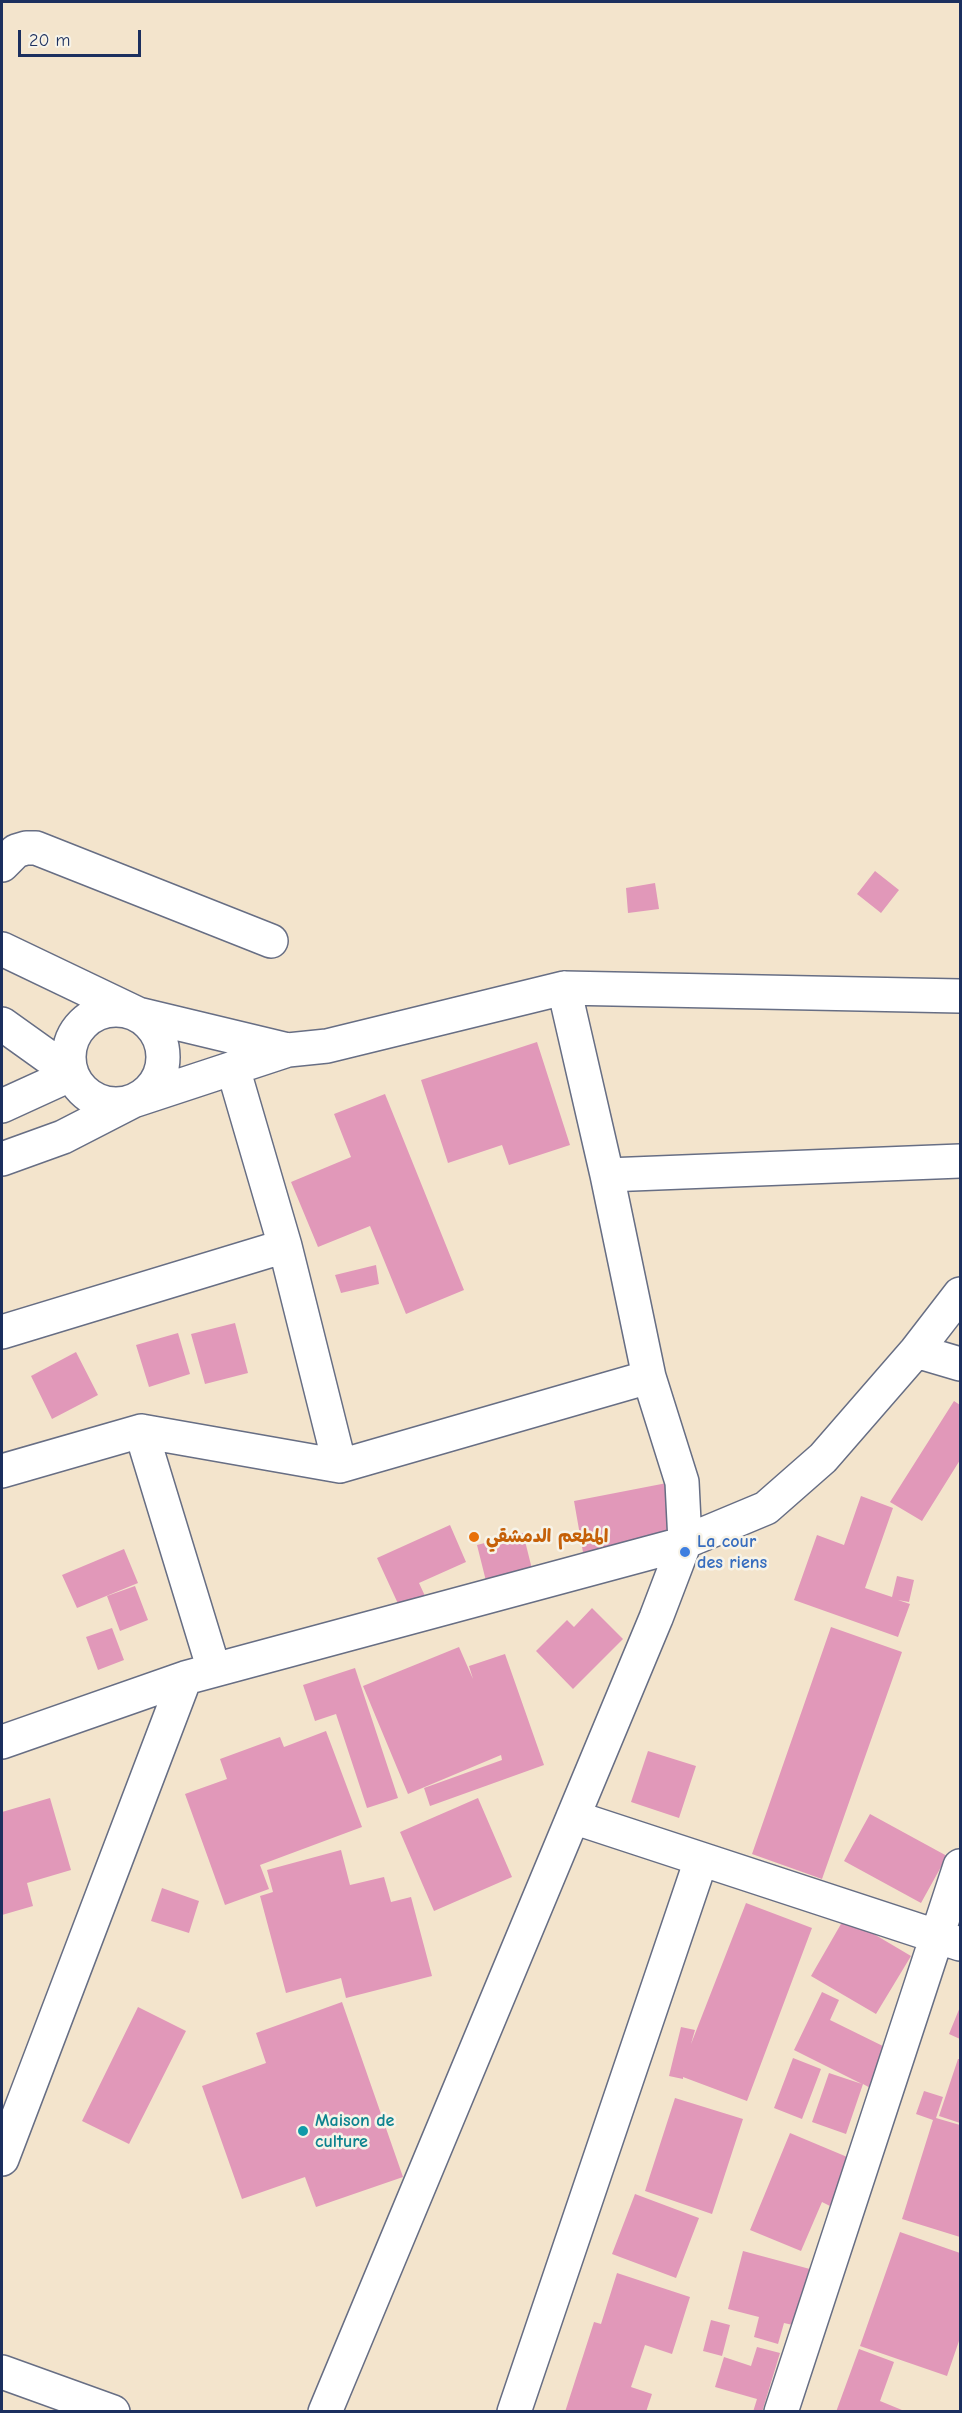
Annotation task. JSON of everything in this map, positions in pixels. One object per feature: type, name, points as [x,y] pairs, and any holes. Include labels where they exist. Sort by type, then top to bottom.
[{"type":"street","points":[[2,865],[16,851],[36,848],[271,941]]},
{"type":"street","points":[[2,949],[138,1014],[152,1024],[160,1038],[164,1054],[157,1083],[146,1094],[63,1137],[2,1159]]},
{"type":"street","points":[[288,1050],[123,1010],[107,1010],[92,1016],[80,1027],[71,1041],[69,1058],[72,1074],[79,1086],[90,1097],[104,1103],[118,1104],[288,1050],[327,1046],[564,988],[960,996]]},
{"type":"street","points":[[325,2412],[651,1629],[685,1542],[682,1482],[649,1377],[607,1175],[564,988]]},
{"type":"street","points":[[2,1024],[72,1074]]},
{"type":"street","points":[[233,1068],[285,1246],[340,1466]]},
{"type":"street","points":[[2,1106],[72,1074]]},
{"type":"street","points":[[607,1175],[960,1161]]},
{"type":"street","points":[[2,1332],[285,1246]]},
{"type":"street","points":[[2,1742],[200,1674],[685,1542],[766,1508],[823,1458],[916,1351],[960,1294]]},
{"type":"street","points":[[916,1351],[960,1364]]},
{"type":"street","points":[[2,1471],[141,1431],[340,1466],[649,1377]]},
{"type":"street","points":[[2,2159],[200,1674],[141,1431]]},
{"type":"street","points":[[573,1817],[948,1940]]},
{"type":"street","points":[[514,2412],[701,1860]]},
{"type":"street","points":[[781,2412],[948,1940],[960,1866]]},
{"type":"street","points":[[2,2372],[75,2405],[113,2412]]},
{"type":"building","points":[[875,871],[899,890],[881,913],[857,894]]},
{"type":"building","points":[[655,883],[659,909],[628,913],[626,888]]},
{"type":"building","points":[[537,1042],[570,1145],[509,1165],[502,1145],[448,1163],[421,1080]]},
{"type":"building","points":[[385,1094],[464,1290],[406,1314],[370,1226],[318,1247],[291,1182],[351,1157],[334,1114]]},
{"type":"building","points":[[376,1265],[379,1284],[341,1293],[335,1275]]},
{"type":"building","points":[[235,1323],[248,1373],[205,1384],[191,1334]]},
{"type":"building","points":[[178,1333],[190,1374],[149,1387],[136,1345]]},
{"type":"building","points":[[76,1352],[98,1395],[52,1419],[31,1376]]},
{"type":"building","points":[[954,1401],[960,1405],[960,1460],[922,1521],[890,1502]]},
{"type":"building","points":[[672,1482],[683,1538],[584,1558],[574,1501]]},
{"type":"building","points":[[861,1496],[893,1508],[865,1588],[892,1597],[897,1576],[914,1580],[909,1602],[898,1600],[910,1604],[898,1637],[794,1600],[817,1535],[844,1545]]},
{"type":"building","points":[[450,1525],[466,1562],[419,1583],[425,1596],[400,1608],[377,1558]]},
{"type":"building","points":[[523,1533],[534,1577],[488,1589],[477,1545]]},
{"type":"building","points":[[124,1549],[138,1583],[77,1608],[62,1575]]},
{"type":"building","points":[[135,1586],[148,1620],[120,1631],[107,1596]]},
{"type":"building","points":[[592,1608],[623,1639],[573,1689],[536,1651],[567,1620],[574,1627]]},
{"type":"building","points":[[831,1627],[902,1652],[822,1879],[752,1854]]},
{"type":"building","points":[[112,1628],[124,1660],[98,1670],[86,1637]]},
{"type":"building","points":[[459,1647],[473,1679],[469,1666],[505,1654],[544,1765],[430,1806],[424,1788],[502,1760],[501,1755],[408,1794],[363,1686]]},
{"type":"building","points":[[355,1668],[398,1798],[367,1808],[336,1714],[315,1721],[303,1685]]},
{"type":"building","points":[[326,1731],[362,1827],[260,1865],[269,1889],[225,1905],[185,1794],[227,1779],[220,1759],[280,1737],[284,1747]]},
{"type":"building","points":[[648,1751],[696,1766],[679,1818],[631,1802]]},
{"type":"building","points":[[50,1798],[71,1870],[27,1883],[33,1906],[2,1915],[2,1812]]},
{"type":"building","points":[[478,1798],[512,1877],[434,1911],[400,1832]]},
{"type":"building","points":[[870,1814],[947,1856],[921,1903],[844,1861]]},
{"type":"building","points":[[341,1850],[350,1885],[384,1877],[391,1902],[411,1897],[432,1976],[346,1998],[341,1978],[286,1993],[260,1896],[273,1892],[267,1870]]},
{"type":"building","points":[[162,1888],[199,1901],[189,1933],[151,1921]]},
{"type":"building","points":[[746,1903],[812,1928],[747,2101],[683,2077],[683,2079],[669,2076],[681,2027],[695,2030],[691,2044]]},
{"type":"building","points":[[845,1917],[911,1956],[876,2014],[811,1976]]},
{"type":"building","points":[[822,1992],[839,2000],[830,2020],[893,2051],[874,2090],[863,2084],[846,2134],[812,2122],[829,2073],[862,2084],[794,2050]]},
{"type":"building","name":"Maison de culture","points":[[342,2002],[403,2177],[316,2207],[305,2177],[242,2199],[202,2086],[266,2063],[256,2033]]},
{"type":"building","points":[[138,2007],[186,2031],[129,2144],[82,2121]]},
{"type":"building","points":[[960,2007],[960,2039],[949,2034]]},
{"type":"building","points":[[793,2058],[821,2069],[802,2119],[774,2108]]},
{"type":"building","points":[[958,2059],[960,2059],[960,2123],[939,2116]]},
{"type":"building","points":[[924,2091],[943,2097],[936,2118],[960,2125],[960,2237],[902,2219],[933,2120],[916,2114]]},
{"type":"building","points":[[675,2098],[743,2119],[712,2214],[645,2191]]},
{"type":"building","points":[[790,2133],[852,2159],[832,2207],[822,2202],[801,2251],[750,2230]]},
{"type":"building","points":[[635,2194],[699,2218],[676,2278],[612,2254]]},
{"type":"building","points":[[900,2232],[960,2253],[960,2338],[947,2376],[860,2346]]},
{"type":"building","points":[[743,2251],[821,2272],[806,2328],[784,2323],[778,2344],[754,2337],[759,2317],[728,2309]]},
{"type":"building","points":[[617,2273],[690,2297],[672,2354],[645,2345],[631,2387],[652,2394],[646,2412],[565,2412],[594,2322],[601,2324]]},
{"type":"building","points":[[711,2320],[730,2325],[722,2356],[703,2351]]},
{"type":"building","points":[[757,2347],[780,2353],[762,2412],[753,2412],[757,2399],[715,2387],[724,2357],[751,2366]]},
{"type":"building","points":[[859,2349],[894,2362],[880,2401],[902,2410],[901,2412],[836,2412]]},
{"type":"place","name":"المطعم الدمشقي","points":[[474,1537]]},
{"type":"place","name":"La cour des riens","points":[[685,1552]]},
{"type":"place","name":"Maison de culture","points":[[303,2131]]}]
